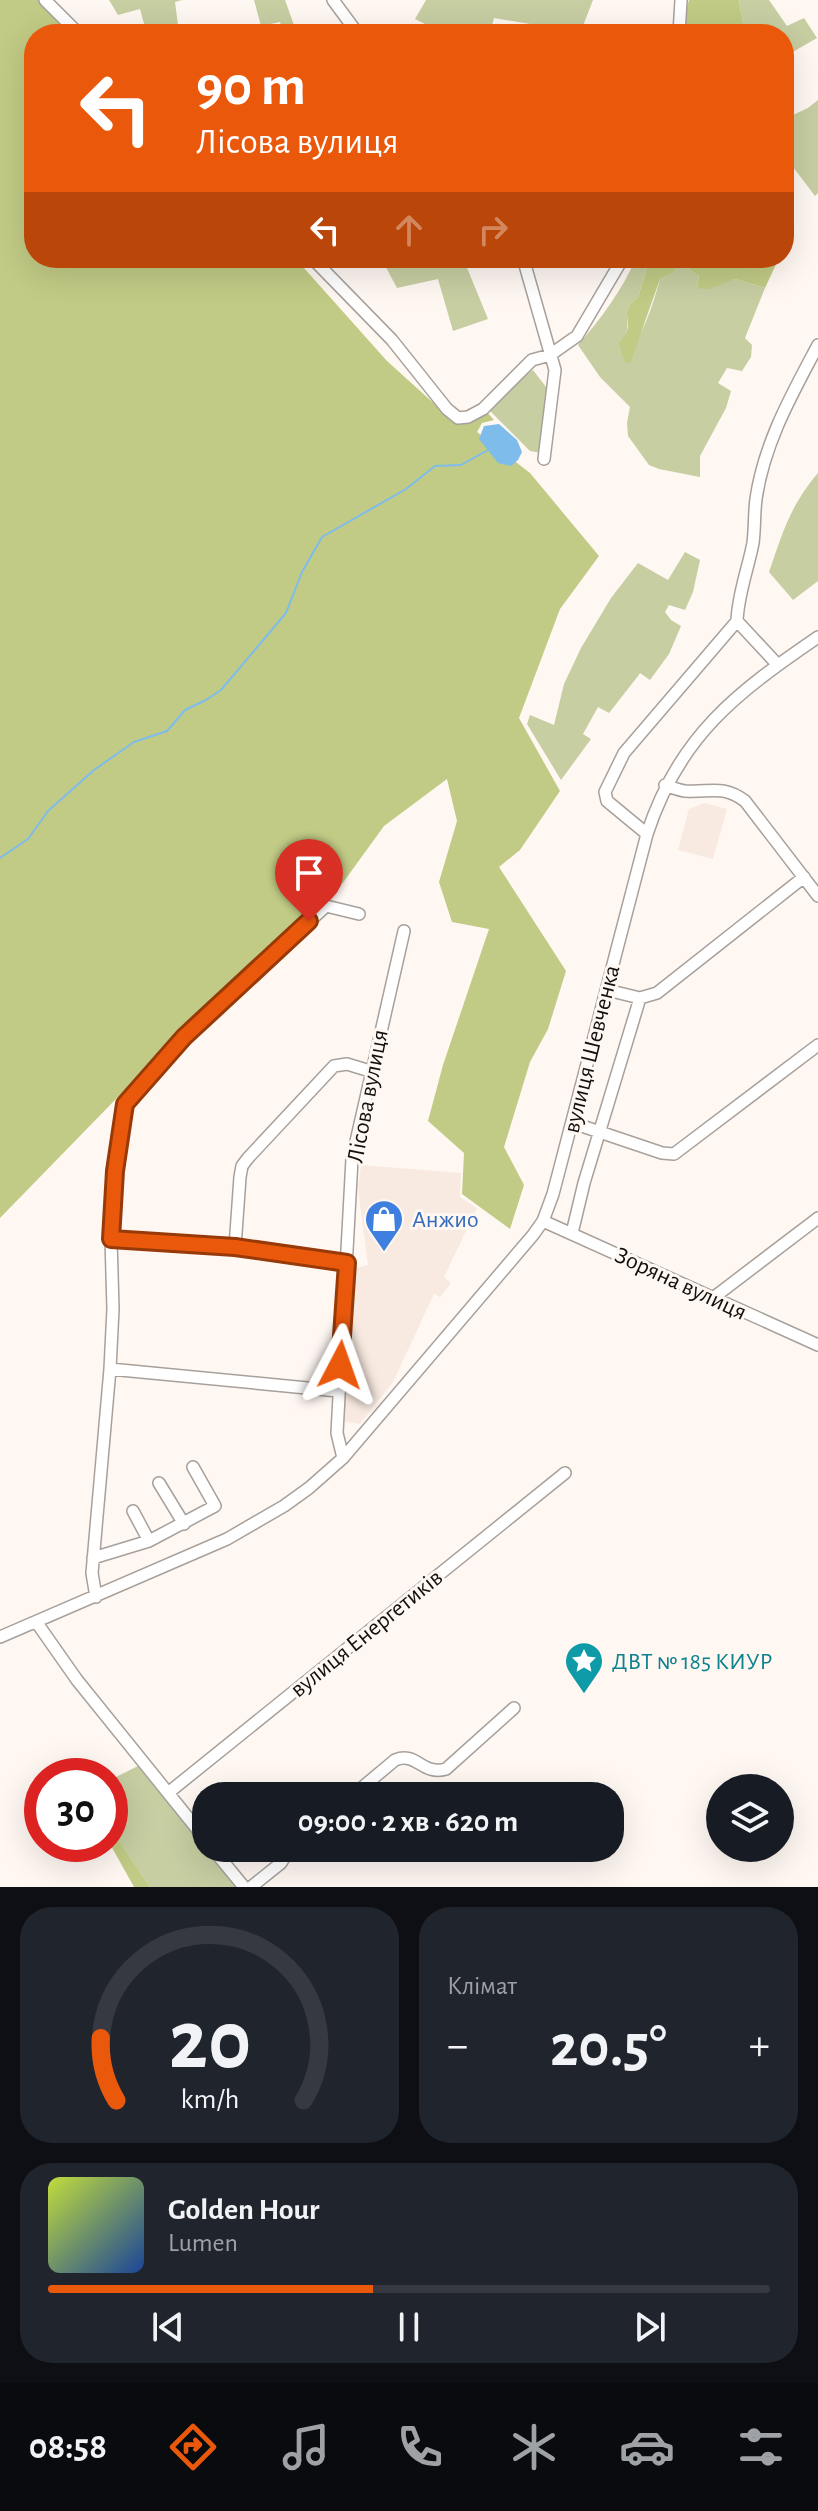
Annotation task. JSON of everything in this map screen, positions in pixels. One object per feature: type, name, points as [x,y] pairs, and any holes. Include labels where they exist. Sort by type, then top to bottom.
[{"type":"street","points":[[45,0],[69,24]]},
{"type":"street","points":[[333,0],[351,24]]},
{"type":"street","points":[[680,24],[681,0]]},
{"type":"street","points":[[322,268],[392,340],[447,409],[458,418],[468,417],[483,409],[532,360],[550,355],[577,336],[617,268]]},
{"type":"street","points":[[526,268],[555,370],[544,459]]},
{"type":"street","points":[[647,834],[607,801],[605,792],[624,753],[737,621],[753,543],[756,498],[769,447],[783,412],[818,345]]},
{"type":"street","points":[[737,621],[777,664]]},
{"type":"street","name":"вулиця Шевченка","points":[[0,1637],[180,1561],[248,1528],[309,1488],[343,1458],[466,1316],[543,1221],[573,1123],[647,834],[665,785],[678,762],[710,722],[777,664],[818,637]]},
{"type":"street","points":[[665,785],[682,791],[715,789],[745,801],[818,896]]},
{"type":"street","points":[[607,990],[640,998],[657,993],[804,877]]},
{"type":"street","points":[[96,1597],[92,1573],[110,1369],[115,1171],[125,1104],[184,1037],[326,906],[359,914]]},
{"type":"street","name":"Лісова вулиця","points":[[343,1458],[337,1433],[338,1391],[352,1159],[404,931]]},
{"type":"street","points":[[572,1233],[640,998]]},
{"type":"street","points":[[573,1123],[662,1153],[674,1154],[818,1045]]},
{"type":"street","points":[[235,1247],[240,1177],[242,1166],[248,1158],[334,1066],[347,1064],[370,1071]]},
{"type":"street","points":[[713,1298],[818,1218]]},
{"type":"street","name":"Зоряна вулиця","points":[[543,1221],[818,1345]]},
{"type":"street","points":[[111,1239],[235,1247],[347,1263]]},
{"type":"street","points":[[110,1369],[338,1391]]},
{"type":"street","points":[[93,1558],[149,1541],[215,1506],[193,1467]]},
{"type":"street","name":"вулиця Енергетиків","points":[[168,1793],[565,1473]]},
{"type":"street","points":[[159,1483],[184,1524]]},
{"type":"street","points":[[133,1511],[149,1541]]},
{"type":"street","points":[[37,1623],[77,1680],[192,1823]]},
{"type":"street","points":[[369,1782],[403,1757],[433,1771],[446,1769],[514,1708]]},
{"type":"street","points":[[223,1862],[244,1887]]},
{"type":"street","points":[[251,1887],[282,1862]]},
{"type":"shaded area","points":[[704,803],[727,809],[713,859],[678,850],[689,809]]},
{"type":"shaded area","points":[[361,1165],[461,1173],[460,1197],[477,1208],[444,1277],[451,1283],[440,1297],[434,1294],[393,1382],[360,1424],[341,1421],[345,1340],[351,1337],[355,1268],[368,1265],[358,1189]]},
{"type":"green space","points":[[0,0],[38,0],[62,24],[24,24],[24,268],[304,268],[387,361],[450,418],[486,411],[494,420],[482,423],[477,432],[530,473],[599,556],[560,609],[519,718],[560,791],[520,850],[499,867],[566,971],[548,1029],[530,1062],[504,1147],[524,1185],[510,1229],[462,1194],[464,1153],[428,1121],[443,1065],[489,929],[452,922],[439,882],[457,821],[447,779],[384,826],[326,906],[188,1025],[0,1218]]},
{"type":"green space","points":[[109,0],[182,0],[175,2],[178,24],[144,24],[140,9],[118,15]]},
{"type":"green space","points":[[254,0],[285,0],[294,24],[260,24]]},
{"type":"green space","points":[[426,0],[593,0],[584,24],[530,24],[494,18],[492,24],[425,24],[415,19]]},
{"type":"green space","points":[[689,0],[739,0],[743,24],[682,24]]},
{"type":"green space","points":[[739,0],[769,0],[786,24],[743,24]]},
{"type":"green space","points":[[804,18],[817,38],[794,51],[794,24],[791,24]]},
{"type":"green space","points":[[818,100],[818,193],[815,196],[794,168],[794,114]]},
{"type":"green space","points":[[386,268],[467,268],[488,319],[453,331],[438,279],[397,288]]},
{"type":"green space","points":[[631,268],[647,268],[638,297],[626,313],[624,361],[646,322],[660,279],[676,268],[687,268],[699,276],[697,288],[735,279],[765,288],[745,338],[752,345],[751,357],[742,371],[727,368],[718,383],[731,391],[726,408],[700,456],[700,477],[649,465],[628,436],[630,407],[600,377],[578,345]]},
{"type":"green space","points":[[647,268],[676,268],[660,279],[630,364],[624,361],[619,343],[627,330],[626,313],[638,297]]},
{"type":"green space","points":[[687,268],[774,268],[765,288],[735,279],[709,289],[697,288],[699,276]]},
{"type":"green space","points":[[533,370],[546,387],[541,453],[530,451],[489,410],[508,387]]},
{"type":"green space","points":[[818,473],[818,581],[793,600],[769,572],[794,508]]},
{"type":"green space","points":[[685,552],[700,560],[693,592],[685,610],[669,605],[665,612],[681,626],[669,654],[650,680],[640,673],[609,713],[598,707],[583,734],[591,739],[561,780],[527,724],[530,715],[554,725],[564,684],[581,648],[611,598],[638,563],[668,580]]},
{"type":"green space","points":[[144,1763],[192,1823],[192,1862],[223,1862],[244,1887],[150,1887],[128,1855],[128,1771]]},
{"type":"green space","points":[[128,1855],[150,1887],[134,1887],[120,1862],[128,1862]]},
{"type":"water","points":[[499,424],[517,440],[522,452],[511,466],[498,463],[479,439],[484,426]]},
{"type":"waterway","points":[[0,858],[28,839],[48,811],[94,770],[134,742],[167,731],[185,710],[221,690],[286,613],[302,572],[322,537],[406,489],[435,466],[461,465],[488,450]]},
{"type":"place","name":"Анжио","points":[[384,1253]]},
{"type":"place","name":"ДВТ № 185 КИУР","points":[[584,1695]]},
{"type":"route","points":[[309,921],[184,1037],[125,1104],[115,1171],[111,1239],[235,1247],[347,1263],[340,1365]]}]
